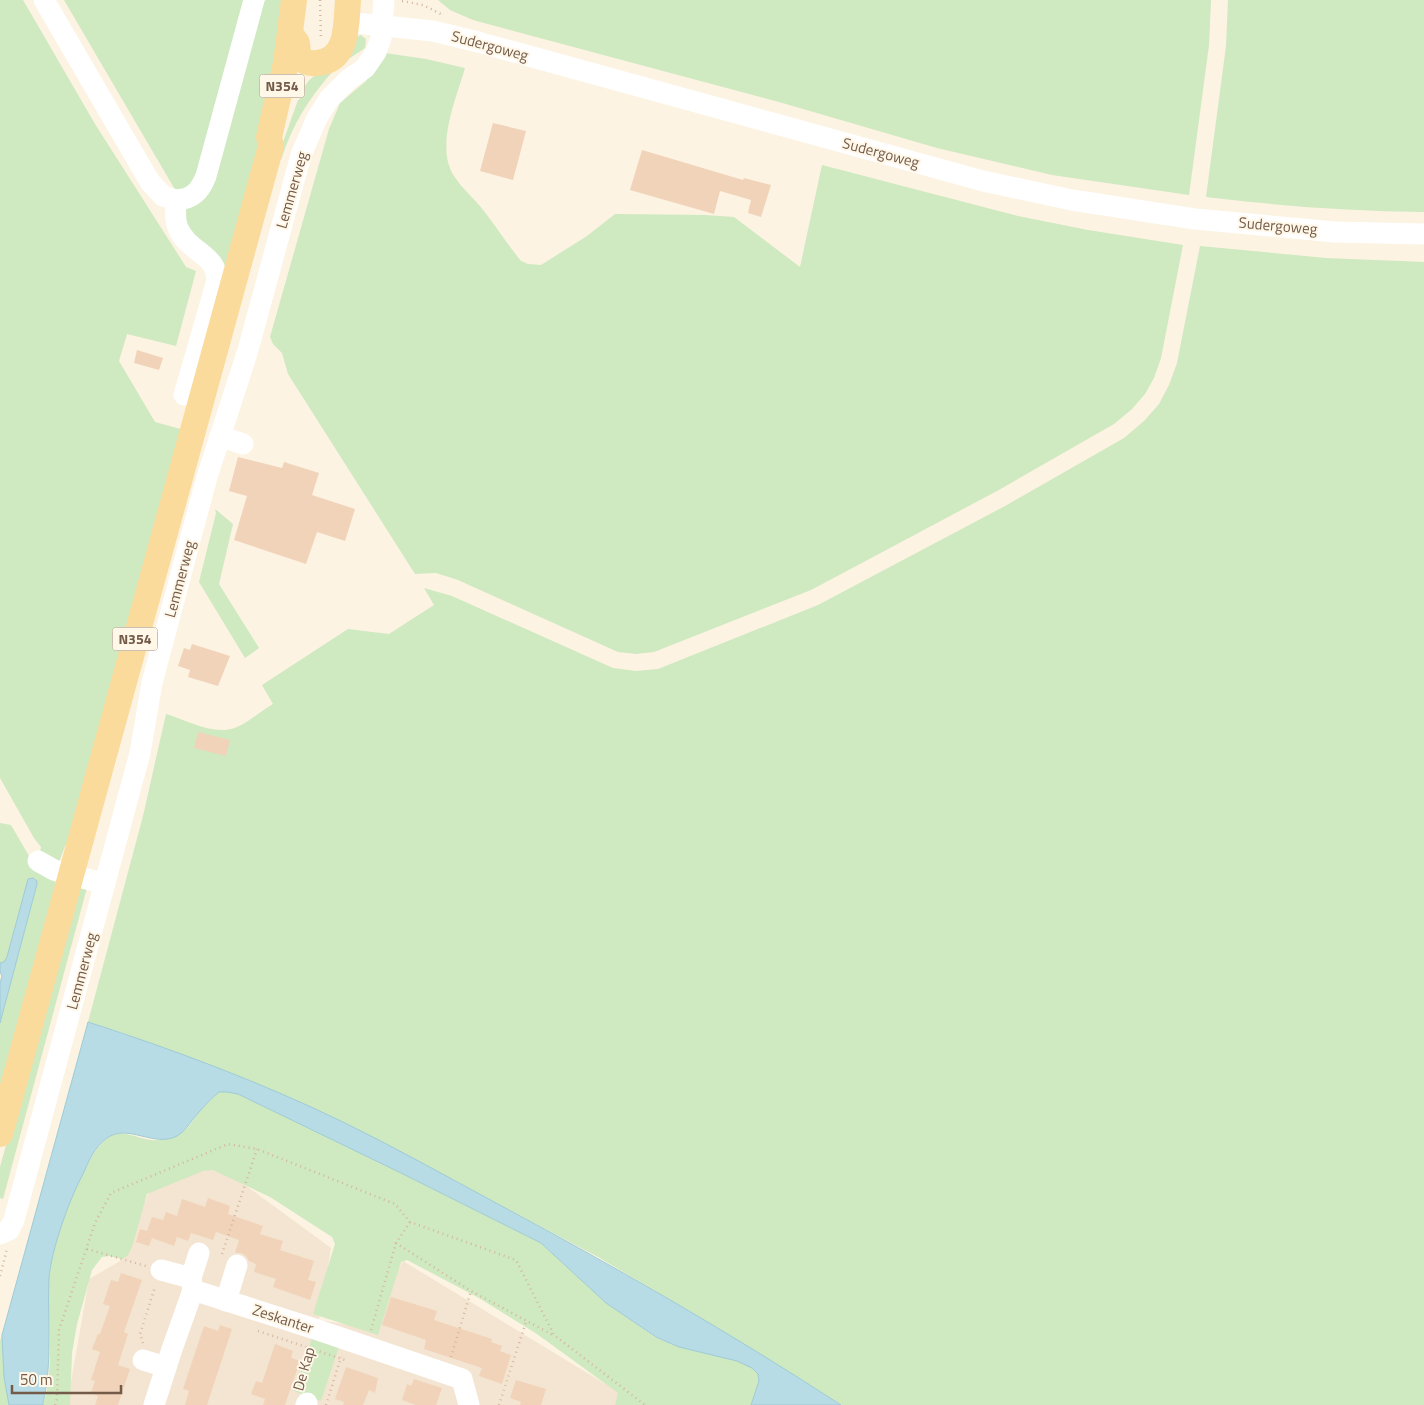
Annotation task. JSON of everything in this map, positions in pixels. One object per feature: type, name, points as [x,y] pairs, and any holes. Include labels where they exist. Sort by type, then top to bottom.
[{"type":"main road","name":"N354","points":[[294,0],[291,35],[297,42],[298,56],[305,62],[318,54],[328,60],[339,51],[344,41],[347,11]]},
{"type":"main road","name":"Lemmerweg","points":[[0,1134],[271,146],[270,137],[291,35]]},
{"type":"main road","name":"Lemmerweg","points":[[271,146],[278,140],[302,79],[318,54]]},
{"type":"street","points":[[44,0],[150,182],[163,196],[176,200],[186,199],[195,195],[206,176],[254,0]]},
{"type":"street","name":"Lemmerweg","points":[[0,1234],[9,1230],[14,1220],[140,753],[148,701],[156,666],[220,436],[248,350],[295,176],[308,138],[317,118],[329,99],[348,80],[365,68],[374,56],[379,46],[384,0]]},
{"type":"street","name":"Sudergoweg","points":[[347,11],[382,26],[433,31],[983,181],[1072,200],[1195,219],[1335,232],[1424,234]]},
{"type":"street","points":[[176,200],[176,220],[181,234],[196,250],[213,263],[217,274],[216,284],[184,386]]},
{"type":"street","points":[[220,436],[243,444]]},
{"type":"street","points":[[38,861],[50,869],[105,884]]},
{"type":"street","points":[[154,1405],[192,1284],[199,1253]]},
{"type":"street","points":[[226,1300],[237,1265]]},
{"type":"street","name":"Zeskanter","points":[[161,1270],[226,1300],[462,1379],[469,1405]]},
{"type":"street","points":[[143,1360],[166,1367]]},
{"type":"path","points":[[318,54],[320,0]]},
{"type":"path","points":[[384,0],[400,0],[423,5],[475,42]]},
{"type":"path","points":[[55,1405],[57,1399],[60,1330],[95,1223],[111,1194],[228,1144],[256,1149],[395,1204],[410,1222],[516,1260],[554,1335]]},
{"type":"path","points":[[237,1265],[221,1260],[256,1149]]},
{"type":"path","points":[[367,1346],[396,1243],[410,1222]]},
{"type":"path","points":[[396,1243],[471,1291],[526,1322],[554,1335],[645,1405]]},
{"type":"path","points":[[87,1249],[161,1270],[140,1334],[146,1350],[143,1360]]},
{"type":"path","points":[[0,1276],[3,1266]]},
{"type":"path","points":[[446,1373],[471,1291]]},
{"type":"path","points":[[499,1405],[526,1322]]},
{"type":"path","name":"De Kap","points":[[315,1329],[296,1398],[313,1404],[347,1339]]},
{"type":"shaded area","points":[[200,1152],[331,1248],[319,1320],[362,1327],[403,1261],[630,1399],[629,1405],[67,1405],[89,1279],[122,1260],[149,1192]]},
{"type":"green space","points":[[0,0],[23,0],[95,124],[186,267],[196,271],[176,346],[127,334],[119,361],[155,422],[184,430],[68,842],[58,865],[39,857],[41,847],[0,778]]},
{"type":"green space","points":[[64,0],[249,0],[197,183],[177,193]]},
{"type":"green space","points":[[266,0],[282,0],[284,43],[227,275],[203,250],[181,214],[262,3]]},
{"type":"green space","points":[[438,0],[1211,0],[1209,45],[1189,195],[1052,175],[937,148],[779,102],[473,20],[450,10]]},
{"type":"green space","points":[[1228,0],[1424,0],[1424,212],[1315,208],[1206,197],[1226,46]]},
{"type":"green space","points":[[361,35],[366,39],[365,48],[344,62],[356,37]]},
{"type":"green space","points":[[385,53],[426,59],[465,68],[449,123],[446,151],[449,164],[454,176],[484,211],[521,261],[528,264],[541,265],[587,236],[615,214],[734,217],[800,267],[822,165],[1018,216],[1088,230],[1183,245],[1161,358],[1154,378],[1145,394],[1132,409],[1114,424],[997,491],[811,590],[654,652],[636,654],[618,652],[458,580],[436,573],[415,574],[288,374],[282,353],[273,344],[270,337],[329,129],[340,103],[366,81]]},
{"type":"green space","points":[[333,71],[302,112],[290,135],[281,160],[277,159],[304,87],[314,76]]},
{"type":"green space","points":[[1200,246],[1326,258],[1424,262],[1424,1405],[841,1405],[718,1328],[598,1257],[345,1123],[246,1079],[88,1022],[143,816],[166,714],[210,729],[228,730],[242,725],[273,704],[262,685],[348,629],[389,634],[434,605],[424,588],[452,596],[613,668],[636,671],[658,669],[818,605],[1005,506],[1124,438],[1144,421],[1159,404],[1169,385],[1177,363]]},
{"type":"green space","points":[[215,509],[233,524],[219,584],[259,648],[245,658],[199,582],[216,513]]},
{"type":"green space","points":[[0,823],[11,825],[29,856],[54,876],[58,893],[0,1105],[0,1023],[37,884],[35,879],[28,879],[7,957],[4,962],[0,963]]},
{"type":"green space","points":[[78,882],[88,884],[3,1199],[0,1198],[0,1167]]},
{"type":"green space","points":[[219,1092],[238,1094],[541,1243],[606,1303],[655,1337],[679,1347],[737,1361],[752,1368],[758,1374],[759,1381],[751,1405],[615,1405],[618,1393],[537,1334],[479,1298],[407,1260],[401,1262],[378,1335],[313,1314],[335,1244],[332,1237],[270,1197],[213,1170],[203,1171],[147,1194],[128,1255],[122,1259],[109,1256],[102,1257],[92,1270],[77,1324],[72,1353],[70,1405],[43,1405],[47,1390],[50,1358],[48,1292],[51,1262],[69,1205],[86,1167],[95,1152],[111,1136],[124,1134],[158,1140],[184,1130],[202,1108]]},
{"type":"green space","points":[[2,1335],[4,1377],[9,1405],[0,1405],[0,1341]]},
{"type":"green space","points":[[313,1335],[340,1344],[321,1401],[294,1391]]},
{"type":"water","points":[[33,878],[37,881],[37,884],[0,1023],[0,983],[2,976],[0,963],[4,962],[7,957],[28,879]]},
{"type":"water","points":[[88,1022],[251,1081],[314,1108],[364,1133],[421,1162],[627,1275],[756,1351],[841,1405],[751,1405],[759,1381],[758,1374],[752,1368],[737,1361],[679,1347],[656,1337],[606,1303],[541,1243],[238,1094],[219,1092],[197,1114],[184,1131],[177,1136],[159,1139],[124,1133],[115,1134],[102,1142],[95,1151],[66,1212],[50,1267],[49,1356],[43,1405],[9,1405],[4,1377],[2,1335]]},
{"type":"building","points":[[493,123],[526,131],[513,180],[480,171]]},
{"type":"building","points":[[642,150],[743,180],[744,178],[771,185],[761,217],[748,213],[751,200],[720,191],[714,214],[630,190]]},
{"type":"building","points":[[137,350],[163,358],[159,370],[134,363]]},
{"type":"building","points":[[238,457],[282,468],[284,462],[319,473],[312,495],[355,509],[345,541],[317,532],[306,564],[234,540],[247,496],[229,491]]},
{"type":"building","points":[[192,644],[230,656],[218,686],[188,677],[190,670],[178,666],[184,648],[190,650]]},
{"type":"building","points":[[198,732],[230,740],[226,756],[194,748]]},
{"type":"building","points":[[208,1198],[230,1206],[228,1214],[263,1226],[260,1234],[283,1241],[280,1250],[314,1261],[308,1280],[316,1282],[310,1300],[273,1287],[276,1279],[254,1272],[256,1264],[249,1261],[241,1253],[235,1253],[239,1240],[216,1232],[213,1240],[191,1233],[188,1241],[177,1237],[174,1246],[152,1238],[149,1246],[136,1242],[140,1229],[147,1231],[152,1217],[163,1220],[166,1212],[177,1216],[182,1199],[205,1207]]},
{"type":"building","points":[[121,1273],[142,1280],[124,1332],[128,1334],[118,1365],[130,1369],[118,1405],[95,1405],[98,1396],[91,1393],[95,1381],[91,1380],[100,1352],[92,1349],[98,1334],[100,1334],[110,1306],[103,1304],[111,1280],[118,1282]]},
{"type":"building","points":[[391,1297],[437,1311],[434,1320],[492,1339],[491,1342],[502,1346],[500,1351],[511,1355],[502,1384],[479,1376],[482,1368],[424,1349],[426,1340],[382,1325]]},
{"type":"building","points":[[220,1325],[232,1329],[207,1405],[185,1405],[189,1391],[183,1389],[204,1326],[218,1331]]},
{"type":"building","points":[[275,1344],[293,1351],[291,1358],[300,1361],[285,1405],[263,1405],[265,1399],[251,1394],[256,1381],[262,1383]]},
{"type":"building","points":[[346,1367],[378,1378],[375,1393],[369,1390],[363,1405],[343,1405],[344,1402],[335,1399]]},
{"type":"building","points":[[414,1379],[442,1388],[436,1405],[416,1405],[402,1400],[407,1384],[411,1386]]},
{"type":"building","points":[[516,1380],[546,1389],[541,1405],[520,1405],[521,1402],[510,1398]]}]
